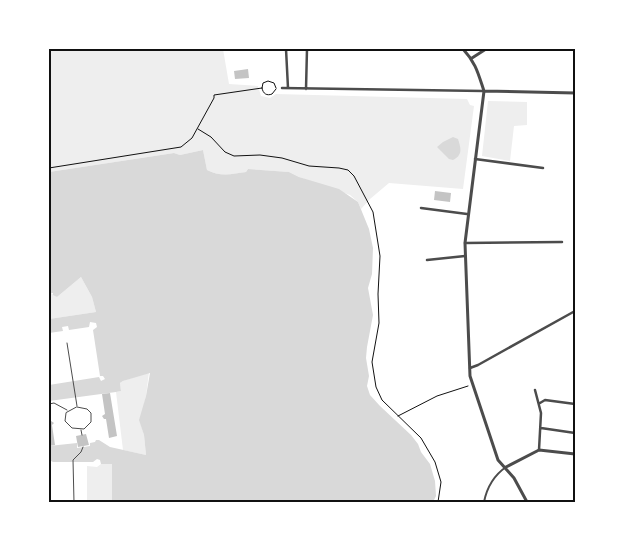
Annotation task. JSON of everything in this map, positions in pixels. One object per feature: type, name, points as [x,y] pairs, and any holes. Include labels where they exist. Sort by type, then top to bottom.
[{"type":"street","points":[[286,49],[288,88]]},
{"type":"street","points":[[306,89],[307,49]]},
{"type":"street","points":[[463,49],[472,58],[477,67],[484,91],[467,214],[465,242],[472,384],[498,460],[506,467],[527,502]]},
{"type":"street","points":[[472,58],[486,49]]},
{"type":"street","points":[[282,88],[575,93]]},
{"type":"street","points":[[475,159],[542,168]]},
{"type":"street","points":[[421,208],[467,214]]},
{"type":"street","points":[[465,242],[562,242]]},
{"type":"street","points":[[427,260],[465,256]]},
{"type":"street","points":[[470,368],[575,311]]},
{"type":"street","points":[[536,390],[542,413],[539,450]]},
{"type":"street","points":[[540,403],[546,400],[575,404]]},
{"type":"street","points":[[540,428],[575,433]]},
{"type":"street","points":[[484,502],[491,481],[498,472],[506,467],[539,450],[575,454]]},
{"type":"lane","points":[[67,343],[77,407]]},
{"type":"lane","points":[[49,404],[54,403],[68,411]]},
{"type":"lane","points":[[77,407],[87,409],[92,417],[89,426],[81,429],[72,428],[67,424],[65,416],[68,411],[77,407]]},
{"type":"lane","points":[[81,429],[82,435]]},
{"type":"lane","points":[[74,502],[73,463],[83,447]]},
{"type":"path","points":[[268,81],[274,83],[276,88],[270,95],[264,93],[262,88],[263,83],[268,81]]},
{"type":"path","points":[[49,168],[174,149],[187,143],[198,129],[214,95],[262,88]]},
{"type":"path","points":[[198,129],[211,137],[225,152],[234,156],[260,155],[282,158],[308,166],[348,170],[354,176],[373,212],[380,256],[379,323],[372,362],[376,387],[382,400],[421,438],[435,462],[441,482],[438,502]]},
{"type":"path","points":[[398,416],[437,396],[472,384]]},
{"type":"shaded area","points":[[49,49],[223,49],[229,84],[258,86],[261,96],[270,98],[276,94],[467,99],[470,105],[474,106],[463,189],[389,183],[361,209],[358,202],[350,195],[289,172],[248,169],[246,172],[231,174],[212,172],[207,170],[203,150],[180,155],[174,153],[49,172]]},
{"type":"shaded area","points":[[488,101],[527,102],[527,125],[514,126],[510,161],[482,156]]},
{"type":"shaded area","points":[[453,137],[458,139],[460,154],[453,160],[449,159],[437,147]]},
{"type":"shaded area","points":[[203,150],[207,170],[212,172],[231,174],[246,172],[248,169],[289,172],[299,177],[339,189],[358,202],[369,229],[373,248],[372,274],[368,288],[373,315],[366,358],[369,376],[367,386],[370,395],[411,435],[430,464],[435,481],[436,496],[433,502],[112,502],[112,464],[101,464],[100,460],[97,459],[93,462],[53,462],[49,460],[49,446],[77,443],[77,448],[90,446],[90,443],[96,440],[110,447],[146,455],[144,435],[139,420],[150,373],[123,381],[120,383],[121,391],[49,401],[49,385],[99,377],[101,381],[105,379],[103,376],[100,376],[93,330],[97,327],[96,323],[90,322],[89,327],[69,330],[68,326],[62,327],[63,331],[49,333],[49,319],[96,312],[92,297],[81,277],[57,297],[53,293],[49,294],[49,172],[174,153],[180,155]]},
{"type":"shaded area","points":[[81,277],[92,297],[96,312],[49,319],[49,294],[54,294],[57,297]]},
{"type":"shaded area","points":[[149,372],[140,421],[144,435],[146,455],[123,450],[116,392],[121,391],[120,383],[123,381]]},
{"type":"shaded area","points":[[101,464],[112,464],[112,502],[87,502],[87,466],[97,467]]},
{"type":"building","points":[[248,69],[249,78],[235,79],[234,71]]},
{"type":"building","points":[[435,191],[451,193],[450,202],[434,200]]},
{"type":"building","points":[[110,393],[117,436],[109,438],[106,419],[102,416],[105,414],[102,394]]},
{"type":"building","points":[[49,411],[51,421],[54,423],[52,425],[55,445],[49,446]]},
{"type":"building","points":[[86,434],[89,445],[78,447],[76,436]]}]
